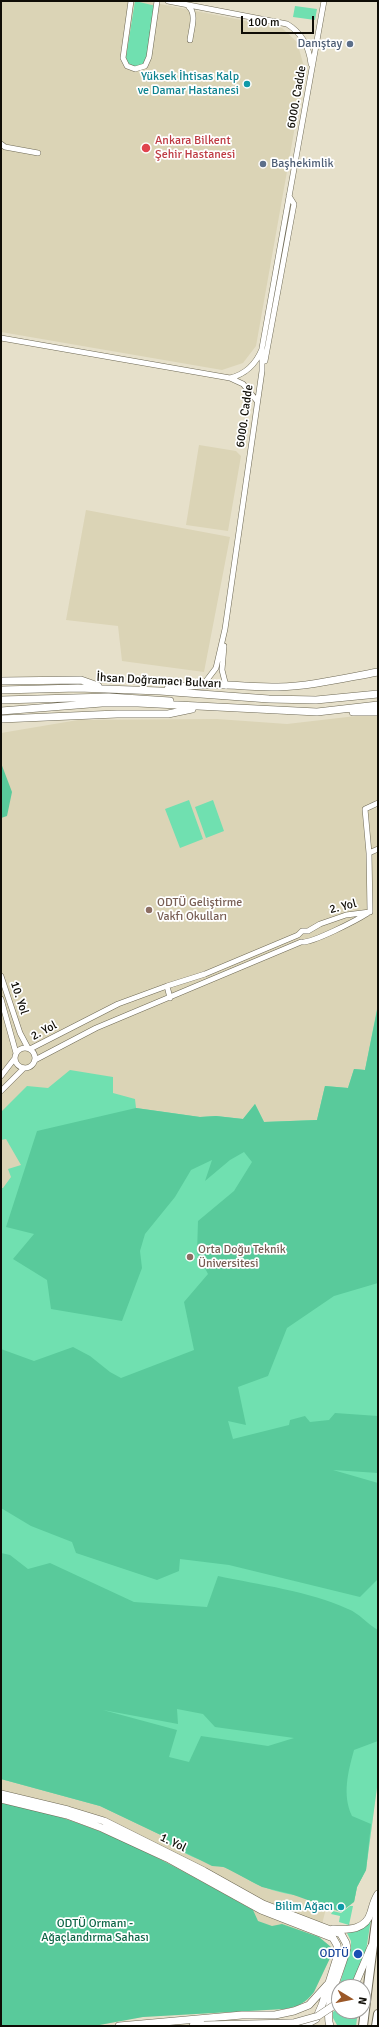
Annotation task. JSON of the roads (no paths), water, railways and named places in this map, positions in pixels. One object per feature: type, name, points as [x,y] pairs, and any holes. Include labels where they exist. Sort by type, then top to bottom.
[{"type":"highway","points":[[363,2026],[378,1905]]},
{"type":"highway","points":[[377,2025],[378,2014]]},
{"type":"main road","points":[[160,691],[187,685],[313,685],[378,672]]},
{"type":"main road","points":[[1,681],[81,680],[106,689]]},
{"type":"main road","name":"İhsan Doğramacı Bulvarı","points":[[1,690],[78,688],[160,691],[268,699],[316,700],[378,694]]},
{"type":"main road","name":"İhsan Doğramacı Bulvarı","points":[[1,700],[86,697],[149,698],[255,710]]},
{"type":"main road","name":"İhsan Doğramacı Bulvarı","points":[[1,711],[66,706],[138,703],[317,712],[378,705]]},
{"type":"main road","points":[[1,706],[50,707]]},
{"type":"main road","points":[[1,719],[117,714],[168,714],[201,707]]},
{"type":"main road","points":[[317,712],[378,712]]},
{"type":"main road","name":"1. Yol","points":[[1,1794],[68,1810],[104,1821],[183,1864],[261,1910],[280,1914],[327,1932]]},
{"type":"main road","name":"1. Yol","points":[[1,1799],[67,1815],[102,1828],[183,1864]]},
{"type":"main road","points":[[327,1932],[352,1929],[362,1926],[371,1914],[374,1900],[378,1894]]},
{"type":"main road","points":[[280,1914],[292,1922],[327,1932],[341,1934],[346,1943],[345,1954],[328,2014],[330,2026]]},
{"type":"main road","points":[[303,2026],[316,2019],[338,1949],[335,1941],[327,1932]]},
{"type":"main road","points":[[357,1979],[375,1936]]},
{"type":"main road","points":[[120,2026],[242,2015],[275,2015],[294,2011],[309,2005],[328,1984]]},
{"type":"main road","points":[[193,2026],[293,2023],[318,2016],[331,2007]]},
{"type":"street","points":[[131,1],[123,58],[126,66],[135,70],[145,66],[149,57],[157,1]]},
{"type":"street","points":[[168,1],[287,24],[297,30],[304,39],[310,53],[311,70]]},
{"type":"street","name":"6000. Cadde","points":[[225,629],[262,371],[262,348],[324,1]]},
{"type":"street","points":[[189,6],[193,10],[194,16],[190,40]]},
{"type":"street","points":[[2,146],[38,153]]},
{"type":"street","name":"6000. Cadde","points":[[262,371],[265,364],[294,204],[289,196]]},
{"type":"street","points":[[1,338],[230,378],[243,384],[257,401]]},
{"type":"street","points":[[230,378],[239,376],[247,371],[258,359],[262,348]]},
{"type":"street","points":[[203,685],[216,668],[225,629]]},
{"type":"street","points":[[225,629],[222,670],[226,686]]},
{"type":"street","points":[[370,912],[369,853],[365,809],[378,803]]},
{"type":"street","points":[[369,853],[378,849]]},
{"type":"street","name":"2. Yol","points":[[16,1055],[21,1048],[29,1049],[118,1004],[205,974],[298,935],[302,931],[308,931],[320,924],[346,915],[370,912]]},
{"type":"street","name":"2. Yol","points":[[1,1091],[24,1068],[30,1067],[35,1060],[96,1028],[301,942],[306,942],[354,922],[370,912]]},
{"type":"street","points":[[308,931],[310,936],[309,940]]},
{"type":"street","points":[[298,935],[301,942]]},
{"type":"street","name":"10. Yol","points":[[1,976],[20,1033],[29,1049]]},
{"type":"street","points":[[177,983],[180,994]]},
{"type":"street","points":[[167,986],[170,998]]},
{"type":"street","name":"10. Yol","points":[[1,999],[16,1055]]},
{"type":"street","name":"2. Yol","points":[[29,1049],[34,1054],[35,1060]]},
{"type":"street","points":[[16,1055],[18,1066],[24,1068]]},
{"type":"street","points":[[1,1076],[16,1055]]},
{"type":"place","name":"Danıştay","points":[[350,44]]},
{"type":"place","name":"Yüksek İhtisas Kalp ve Damar Hastanesi","points":[[247,84]]},
{"type":"place","name":"Ankara Bilkent Şehir Hastanesi","points":[[146,148]]},
{"type":"place","name":"Başhekimlik","points":[[263,164]]},
{"type":"place","name":"ODTÜ Geliştirme Vakfı Okulları","points":[[149,910]]},
{"type":"place","name":"Orta Doğu Teknik Üniversitesi","points":[[190,1257]]},
{"type":"place","name":"Bilim Ağacı","points":[[341,1907]]},
{"type":"place","name":"ODTÜ","points":[[358,1954]]},
{"type":"park label","name":"ODTÜ Ormanı - Ağaçlandırma Sahası","points":[[95,1931]]}]
